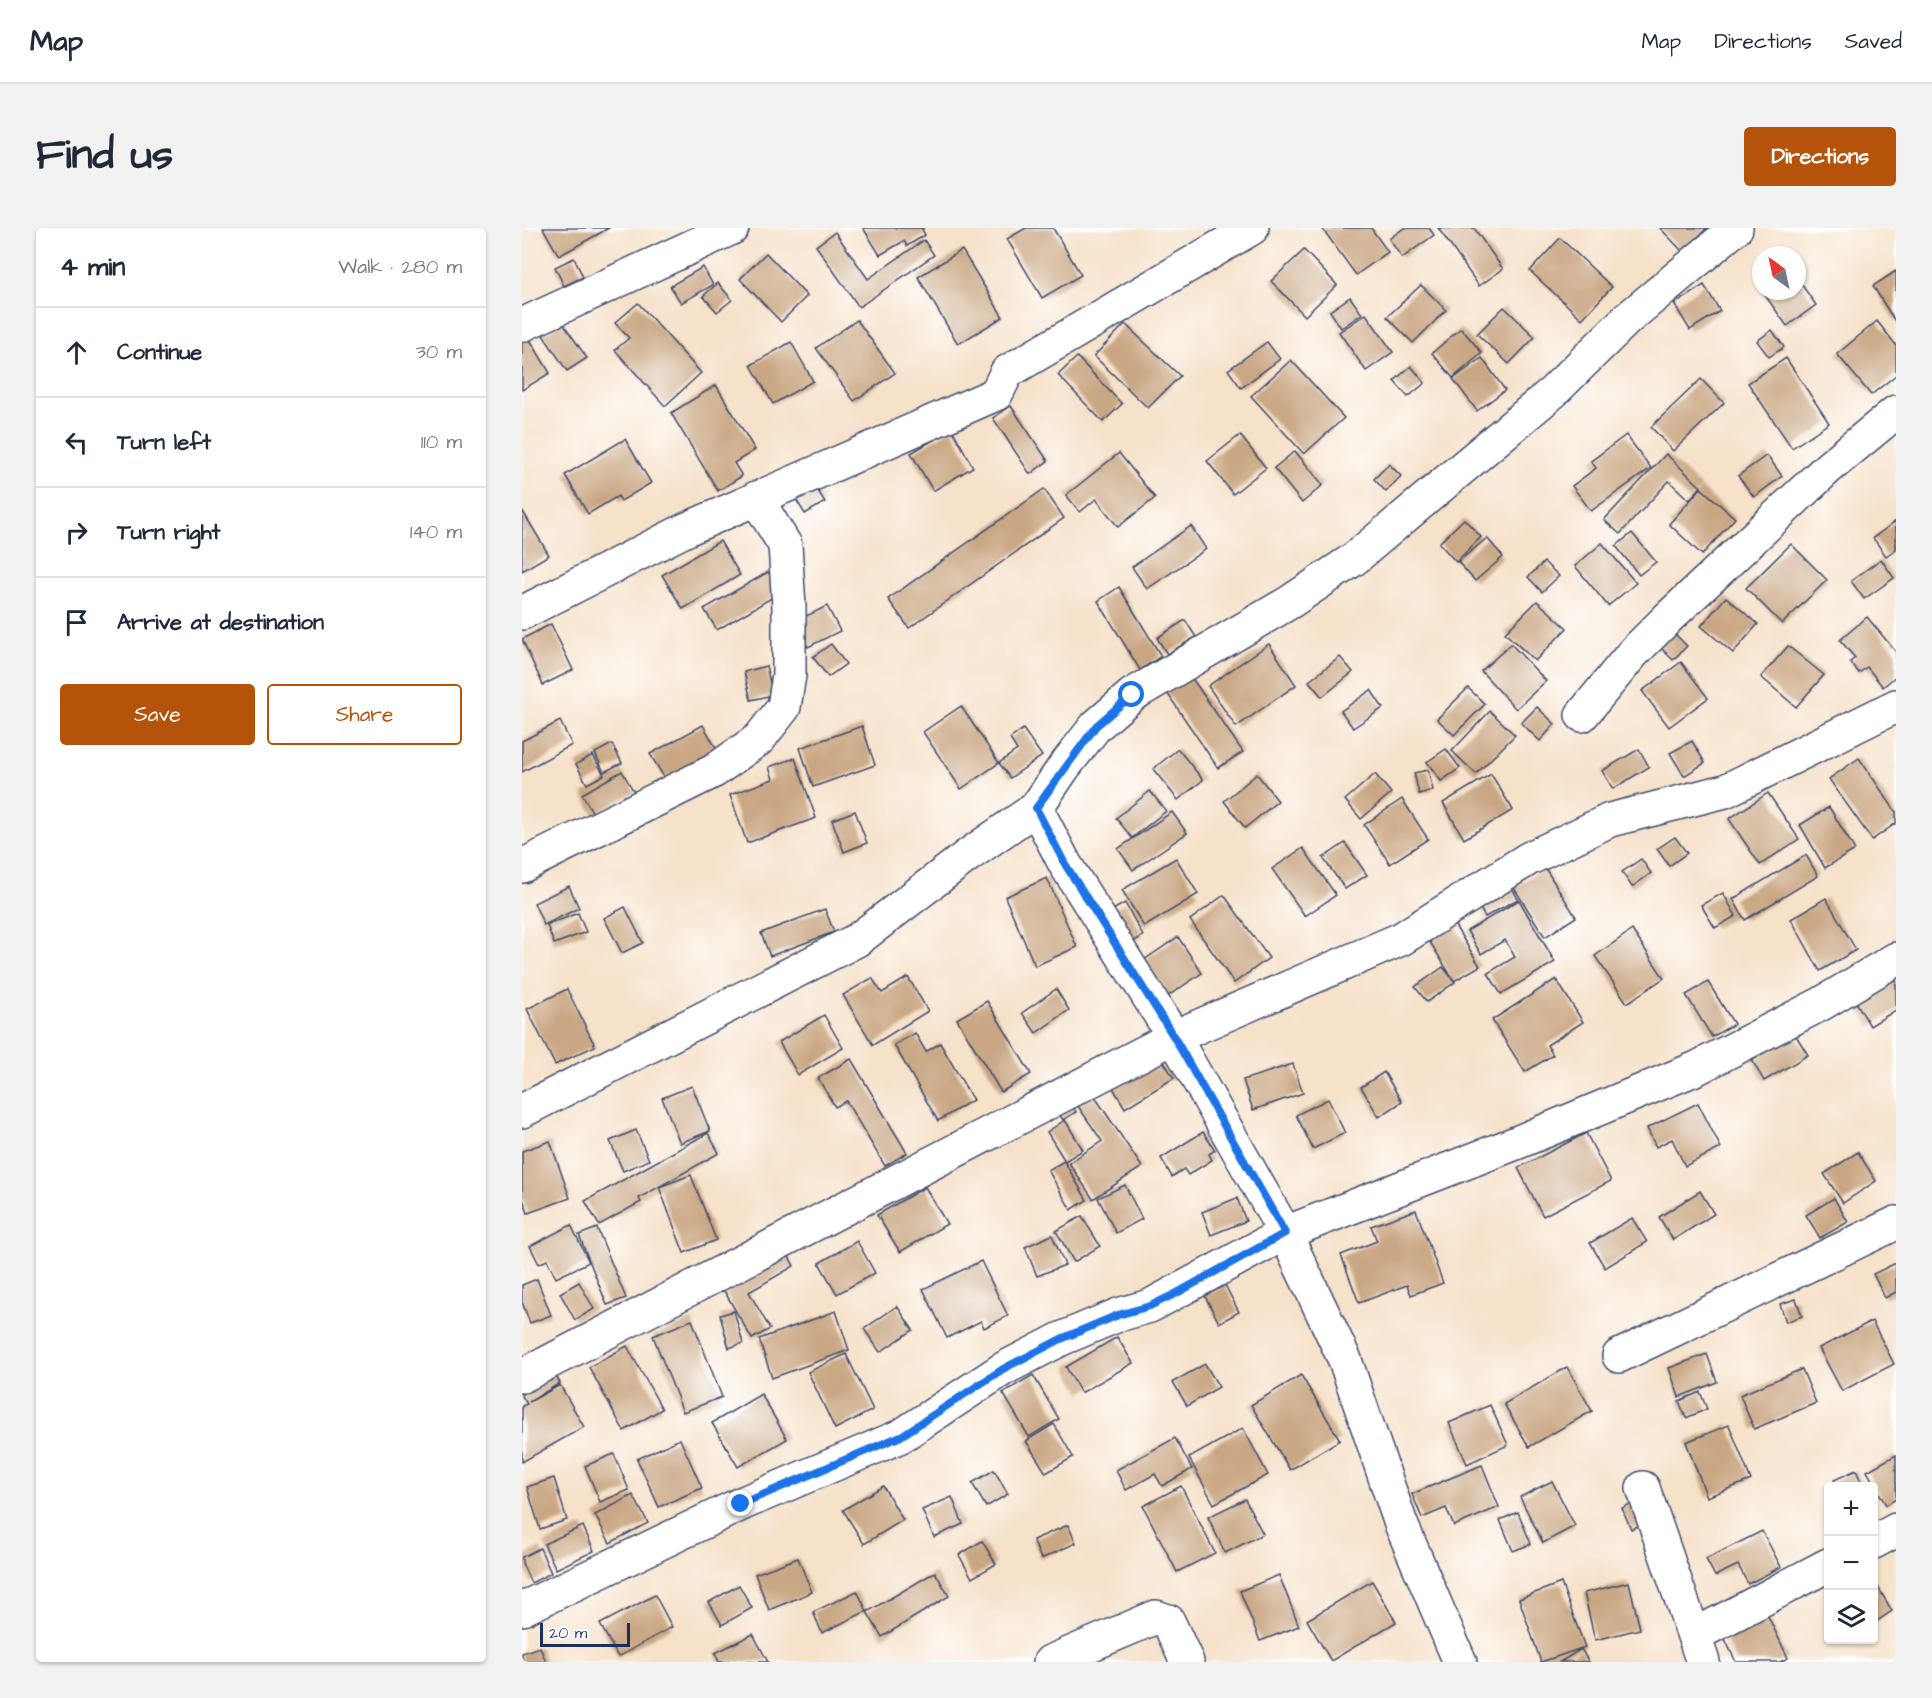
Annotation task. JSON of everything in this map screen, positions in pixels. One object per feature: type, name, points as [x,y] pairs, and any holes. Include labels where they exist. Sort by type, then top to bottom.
[{"type":"street","points":[[522,325],[732,228]]},
{"type":"street","points":[[522,613],[687,529],[996,394],[1007,372],[1252,228]]},
{"type":"street","points":[[522,1111],[857,940],[967,856],[1036,808],[1096,726],[1132,695],[1290,602],[1354,559],[1552,392],[1627,319],[1736,228]]},
{"type":"street","points":[[1582,715],[1633,653],[1668,618],[1828,468],[1896,412]]},
{"type":"street","points":[[522,866],[714,771],[759,739],[784,707],[789,675],[789,607],[785,545],[756,498]]},
{"type":"street","points":[[522,1376],[1174,1037],[1401,939],[1527,859],[1610,819],[1725,791],[1896,706]]},
{"type":"street","points":[[1036,808],[1065,864],[1174,1037],[1285,1233],[1345,1360],[1401,1524],[1460,1662]]},
{"type":"street","points":[[522,1609],[741,1504],[901,1436],[1003,1369],[1061,1339],[1118,1315],[1150,1306],[1177,1293],[1285,1233],[1516,1143],[1696,1068],[1821,1004],[1896,959]]},
{"type":"street","points":[[1620,1356],[1896,1223]]},
{"type":"street","points":[[1643,1488],[1699,1648],[1824,1568]]},
{"type":"street","points":[[1878,1540],[1896,1530]]},
{"type":"street","points":[[1050,1662],[1156,1617],[1168,1621],[1187,1662]]},
{"type":"building","points":[[543,228],[609,228],[559,256]]},
{"type":"building","points":[[863,228],[924,228],[922,229],[925,235],[907,246],[904,241],[880,255]]},
{"type":"building","points":[[1026,228],[1053,228],[1081,275],[1042,298],[1007,239]]},
{"type":"building","points":[[1322,228],[1371,228],[1388,252],[1356,275]]},
{"type":"building","points":[[1404,228],[1429,228],[1434,235],[1402,258],[1389,239]]},
{"type":"building","points":[[1438,228],[1474,228],[1503,269],[1479,286]]},
{"type":"building","points":[[1660,228],[1707,228],[1683,252]]},
{"type":"building","points":[[835,232],[868,279],[924,240],[934,255],[859,307],[816,246]]},
{"type":"building","points":[[1560,238],[1612,287],[1582,319],[1530,271]]},
{"type":"building","points":[[962,250],[1003,317],[958,344],[918,277]]},
{"type":"building","points":[[1304,250],[1337,285],[1305,316],[1271,281]]},
{"type":"building","points":[[766,253],[807,296],[781,322],[740,279]]},
{"type":"building","points":[[574,258],[583,277],[564,286],[555,267]]},
{"type":"building","points":[[703,267],[713,285],[681,303],[670,286]]},
{"type":"building","points":[[1896,271],[1896,323],[1873,286]]},
{"type":"building","points":[[718,283],[732,300],[717,312],[703,296]]},
{"type":"building","points":[[1421,285],[1446,310],[1413,343],[1387,317]]},
{"type":"building","points":[[1704,285],[1720,311],[1690,330],[1674,304]]},
{"type":"building","points":[[1806,291],[1816,305],[1787,326],[1768,300],[1806,300]]},
{"type":"building","points":[[1350,297],[1362,314],[1341,328],[1330,311]]},
{"type":"building","points":[[638,303],[701,373],[665,406],[615,350],[629,338],[615,323]]},
{"type":"building","points":[[1504,307],[1535,337],[1509,364],[1477,334]]},
{"type":"building","points":[[1366,314],[1393,352],[1366,371],[1339,332]]},
{"type":"building","points":[[857,320],[895,373],[854,401],[816,348]]},
{"type":"building","points":[[1877,321],[1896,345],[1896,375],[1871,395],[1837,354]]},
{"type":"building","points":[[562,322],[587,358],[567,371],[543,335]]},
{"type":"building","points":[[1125,324],[1180,376],[1148,408],[1094,356]]},
{"type":"building","points":[[1461,328],[1482,353],[1453,378],[1432,353]]},
{"type":"building","points":[[1772,330],[1784,347],[1769,357],[1757,341]]},
{"type":"building","points":[[529,338],[550,373],[522,390],[522,342]]},
{"type":"building","points":[[791,342],[813,381],[773,404],[751,365]]},
{"type":"building","points":[[1267,342],[1280,359],[1241,388],[1228,370]]},
{"type":"building","points":[[1077,357],[1122,404],[1103,422],[1058,375]]},
{"type":"building","points":[[1482,358],[1505,390],[1477,411],[1453,379]]},
{"type":"building","points":[[1786,358],[1829,423],[1792,448],[1748,383]]},
{"type":"building","points":[[1291,360],[1344,418],[1304,454],[1251,396]]},
{"type":"building","points":[[1411,366],[1425,383],[1408,397],[1394,381]]},
{"type":"building","points":[[1701,379],[1724,403],[1673,451],[1651,427]]},
{"type":"building","points":[[716,385],[755,450],[734,463],[742,476],[718,491],[671,413]]},
{"type":"building","points":[[1011,406],[1048,461],[1030,474],[993,418]]},
{"type":"building","points":[[952,429],[973,467],[933,491],[911,453]]},
{"type":"building","points":[[1240,435],[1266,468],[1233,494],[1207,461]]},
{"type":"building","points":[[1626,435],[1651,468],[1591,511],[1572,486],[1596,468],[1591,461]]},
{"type":"building","points":[[625,439],[651,483],[621,501],[618,496],[588,514],[565,475]]},
{"type":"building","points":[[1295,451],[1323,485],[1302,503],[1274,468]]},
{"type":"building","points":[[1119,453],[1155,498],[1118,527],[1096,499],[1080,512],[1066,495]]},
{"type":"building","points":[[1666,454],[1701,487],[1689,500],[1669,481],[1620,534],[1604,520]]},
{"type":"building","points":[[1767,455],[1782,476],[1754,497],[1738,476]]},
{"type":"building","points":[[1389,464],[1401,476],[1386,492],[1374,479]]},
{"type":"building","points":[[812,481],[825,502],[805,514],[792,493]]},
{"type":"building","points":[[1701,488],[1735,518],[1702,555],[1669,524]]},
{"type":"building","points":[[1044,489],[1064,518],[909,628],[888,599]]},
{"type":"building","points":[[522,510],[549,555],[522,571]]},
{"type":"building","points":[[1464,519],[1481,537],[1456,562],[1439,543]]},
{"type":"building","points":[[1896,521],[1896,549],[1886,556],[1873,538]]},
{"type":"building","points":[[1191,526],[1206,549],[1147,589],[1132,567]]},
{"type":"building","points":[[1632,533],[1656,562],[1639,575],[1616,546]]},
{"type":"building","points":[[1487,538],[1503,557],[1475,581],[1458,562]]},
{"type":"building","points":[[720,541],[740,575],[683,609],[662,575]]},
{"type":"building","points":[[1602,543],[1636,583],[1608,606],[1575,566]]},
{"type":"building","points":[[1791,544],[1827,580],[1782,624],[1746,588]]},
{"type":"building","points":[[1881,559],[1894,578],[1864,599],[1851,581]]},
{"type":"building","points":[[1544,562],[1559,576],[1542,592],[1528,577]]},
{"type":"building","points":[[768,572],[780,593],[717,630],[704,609]]},
{"type":"building","points":[[1119,587],[1161,656],[1140,670],[1098,601]]},
{"type":"building","points":[[1726,597],[1758,624],[1733,653],[1701,626]]},
{"type":"building","points":[[1537,601],[1567,628],[1535,661],[1505,633]]},
{"type":"building","points":[[827,606],[840,631],[808,647],[796,621]]},
{"type":"building","points":[[1867,617],[1896,652],[1896,676],[1883,687],[1867,667],[1859,673],[1850,662],[1855,658],[1840,640]]},
{"type":"building","points":[[1185,620],[1196,637],[1167,654],[1157,638]]},
{"type":"building","points":[[551,624],[573,670],[543,685],[522,639]]},
{"type":"building","points":[[1672,631],[1687,646],[1673,660],[1658,645]]},
{"type":"building","points":[[831,644],[846,664],[828,677],[813,657]]},
{"type":"building","points":[[1269,644],[1296,685],[1236,727],[1208,686]]},
{"type":"building","points":[[1511,644],[1546,681],[1516,709],[1481,671]]},
{"type":"building","points":[[1788,646],[1824,675],[1796,707],[1761,677]]},
{"type":"building","points":[[1340,657],[1353,672],[1322,697],[1309,681]]},
{"type":"building","points":[[1681,662],[1708,698],[1669,727],[1642,691]]},
{"type":"building","points":[[766,666],[773,695],[751,700],[744,672]]},
{"type":"building","points":[[1187,671],[1243,752],[1218,768],[1163,687]]},
{"type":"building","points":[[1468,688],[1485,704],[1454,735],[1437,719]]},
{"type":"building","points":[[1371,690],[1383,708],[1353,728],[1341,711]]},
{"type":"building","points":[[961,706],[999,763],[961,789],[923,732]]},
{"type":"building","points":[[1537,707],[1555,724],[1540,741],[1521,723]]},
{"type":"building","points":[[1490,711],[1515,735],[1476,774],[1452,751]]},
{"type":"building","points":[[560,721],[572,745],[522,772],[522,741]]},
{"type":"building","points":[[703,725],[717,750],[665,779],[650,754]]},
{"type":"building","points":[[862,726],[875,765],[813,787],[800,748]]},
{"type":"building","points":[[1023,729],[1042,756],[1010,778],[999,763],[1017,750],[1010,739]]},
{"type":"building","points":[[1692,741],[1705,763],[1684,776],[1670,753]]},
{"type":"building","points":[[612,744],[622,763],[604,772],[595,753]]},
{"type":"building","points":[[1178,749],[1203,780],[1178,800],[1153,769]]},
{"type":"building","points":[[1446,749],[1460,768],[1441,781],[1427,762]]},
{"type":"building","points":[[1639,749],[1649,767],[1613,789],[1602,771]]},
{"type":"building","points":[[593,755],[604,775],[587,784],[576,764]]},
{"type":"building","points":[[795,758],[816,818],[747,843],[730,795],[773,779],[769,767]]},
{"type":"building","points":[[1859,758],[1896,812],[1896,823],[1872,840],[1829,779]]},
{"type":"building","points":[[1428,770],[1433,790],[1419,794],[1414,773]]},
{"type":"building","points":[[622,771],[634,792],[594,815],[582,794]]},
{"type":"building","points":[[1257,774],[1278,801],[1245,828],[1224,801]]},
{"type":"building","points":[[1375,774],[1391,793],[1361,819],[1345,800]]},
{"type":"building","points":[[1491,774],[1513,810],[1464,839],[1443,803]]},
{"type":"building","points":[[1150,791],[1166,811],[1132,838],[1116,818]]},
{"type":"building","points":[[1768,793],[1799,839],[1760,865],[1729,819]]},
{"type":"building","points":[[1402,799],[1428,839],[1390,864],[1364,825]]},
{"type":"building","points":[[1829,807],[1855,850],[1825,868],[1800,825]]},
{"type":"building","points":[[855,811],[867,843],[844,852],[832,820]]},
{"type":"building","points":[[1172,812],[1187,833],[1133,870],[1118,849]]},
{"type":"building","points":[[1675,837],[1687,853],[1669,866],[1657,849]]},
{"type":"building","points":[[1345,843],[1367,875],[1345,889],[1323,858]]},
{"type":"building","points":[[1303,848],[1336,895],[1305,916],[1272,869]]},
{"type":"building","points":[[1806,855],[1818,876],[1745,920],[1733,899]]},
{"type":"building","points":[[1176,858],[1198,894],[1144,927],[1122,890]]},
{"type":"building","points":[[1641,859],[1651,873],[1632,887],[1622,872]]},
{"type":"building","points":[[1545,868],[1576,917],[1545,937],[1514,888]]},
{"type":"building","points":[[1047,878],[1077,947],[1035,966],[1005,897]]},
{"type":"building","points":[[1507,879],[1518,899],[1485,917],[1474,898]]},
{"type":"building","points":[[569,886],[579,908],[544,925],[534,903]]},
{"type":"building","points":[[1723,893],[1736,916],[1715,928],[1701,905]]},
{"type":"building","points":[[1224,895],[1269,958],[1234,983],[1190,920]]},
{"type":"building","points":[[1826,898],[1856,950],[1820,971],[1791,919]]},
{"type":"building","points":[[1519,900],[1555,962],[1501,994],[1488,973],[1515,957],[1505,940],[1481,954],[1467,931]]},
{"type":"building","points":[[1125,903],[1143,936],[1128,945],[1109,912]]},
{"type":"building","points":[[625,907],[643,943],[622,953],[604,918]]},
{"type":"building","points":[[825,909],[834,932],[770,956],[761,933]]},
{"type":"building","points":[[578,913],[586,932],[554,944],[547,925]]},
{"type":"building","points":[[1447,913],[1480,966],[1454,981],[1422,929]]},
{"type":"building","points":[[1632,930],[1664,978],[1627,1003],[1595,956]]},
{"type":"building","points":[[1178,937],[1202,973],[1168,996],[1144,960]]},
{"type":"building","points":[[1443,967],[1455,982],[1427,1002],[1415,987]]},
{"type":"building","points":[[1896,970],[1896,1010],[1870,1026],[1853,997]]},
{"type":"building","points":[[908,977],[928,1011],[873,1045],[843,995],[872,978],[882,993]]},
{"type":"building","points":[[1556,979],[1583,1022],[1547,1045],[1553,1055],[1525,1072],[1492,1020]]},
{"type":"building","points":[[1708,982],[1734,1024],[1712,1037],[1686,995]]},
{"type":"building","points":[[567,989],[595,1046],[555,1065],[527,1009]]},
{"type":"building","points":[[1056,989],[1069,1010],[1036,1033],[1022,1013]]},
{"type":"building","points":[[987,1001],[1031,1074],[1001,1092],[957,1019]]},
{"type":"building","points":[[824,1015],[843,1048],[798,1075],[779,1042]]},
{"type":"building","points":[[915,1033],[926,1052],[940,1043],[973,1100],[938,1121],[894,1045]]},
{"type":"building","points":[[1795,1034],[1808,1055],[1764,1081],[1752,1060]]},
{"type":"building","points":[[1155,1048],[1174,1078],[1125,1108],[1107,1078]]},
{"type":"building","points":[[851,1059],[907,1153],[885,1166],[846,1101],[835,1107],[818,1078]]},
{"type":"building","points":[[1293,1064],[1303,1093],[1253,1110],[1243,1080]]},
{"type":"building","points":[[1384,1072],[1402,1102],[1379,1117],[1361,1087]]},
{"type":"building","points":[[1087,1085],[1142,1167],[1093,1199],[1069,1163],[1102,1141],[1071,1096]]},
{"type":"building","points":[[692,1086],[710,1131],[680,1143],[662,1098]]},
{"type":"building","points":[[1067,1095],[1076,1112],[1063,1120],[1053,1104]]},
{"type":"building","points":[[1328,1099],[1345,1133],[1313,1149],[1296,1115]]},
{"type":"building","points":[[1698,1103],[1721,1148],[1685,1166],[1672,1139],[1656,1147],[1647,1128]]},
{"type":"building","points":[[1065,1120],[1083,1150],[1065,1161],[1047,1132]]},
{"type":"building","points":[[636,1130],[649,1160],[623,1171],[610,1141]]},
{"type":"building","points":[[1203,1132],[1215,1150],[1209,1154],[1212,1160],[1188,1175],[1184,1169],[1172,1177],[1161,1158]]},
{"type":"building","points":[[708,1133],[719,1153],[639,1198],[641,1202],[599,1225],[585,1201]]},
{"type":"building","points":[[1586,1133],[1611,1181],[1543,1216],[1518,1168]]},
{"type":"building","points":[[550,1141],[570,1198],[528,1213],[522,1196],[522,1151]]},
{"type":"building","points":[[1858,1152],[1876,1181],[1843,1203],[1824,1174]]},
{"type":"building","points":[[1064,1161],[1087,1200],[1071,1210],[1048,1170]]},
{"type":"building","points":[[691,1175],[716,1240],[684,1253],[659,1187]]},
{"type":"building","points":[[1125,1185],[1142,1219],[1116,1233],[1098,1198]]},
{"type":"building","points":[[925,1187],[947,1224],[900,1252],[877,1215]]},
{"type":"building","points":[[1700,1191],[1714,1214],[1673,1240],[1659,1217]]},
{"type":"building","points":[[1237,1198],[1246,1221],[1211,1235],[1202,1212]]},
{"type":"building","points":[[1834,1198],[1848,1222],[1820,1238],[1806,1215]]},
{"type":"building","points":[[1416,1210],[1443,1283],[1411,1295],[1407,1285],[1359,1303],[1341,1255],[1377,1241],[1371,1226]]},
{"type":"building","points":[[1082,1216],[1100,1246],[1074,1262],[1056,1231]]},
{"type":"building","points":[[1632,1218],[1647,1242],[1605,1268],[1590,1243]]},
{"type":"building","points":[[571,1225],[589,1262],[556,1278],[547,1260],[539,1264],[530,1246]]},
{"type":"building","points":[[597,1228],[626,1298],[607,1305],[579,1235]]},
{"type":"building","points":[[1052,1235],[1065,1265],[1037,1276],[1025,1247]]},
{"type":"building","points":[[857,1241],[875,1273],[837,1294],[819,1263]]},
{"type":"building","points":[[783,1246],[794,1266],[749,1292],[770,1329],[752,1339],[719,1282]]},
{"type":"building","points":[[981,1261],[1008,1316],[984,1328],[981,1321],[947,1338],[923,1289]]},
{"type":"building","points":[[1896,1263],[1896,1292],[1885,1298],[1873,1274]]},
{"type":"building","points":[[537,1279],[551,1315],[530,1323],[522,1302],[522,1285]]},
{"type":"building","points":[[579,1282],[594,1309],[575,1320],[560,1293]]},
{"type":"building","points":[[1225,1285],[1239,1312],[1219,1323],[1205,1296]]},
{"type":"building","points":[[1796,1299],[1802,1316],[1786,1322],[1780,1304]]},
{"type":"building","points":[[897,1306],[913,1330],[880,1352],[864,1329]]},
{"type":"building","points":[[734,1311],[743,1343],[729,1348],[720,1315]]},
{"type":"building","points":[[836,1311],[849,1350],[772,1378],[759,1339]]},
{"type":"building","points":[[692,1320],[722,1397],[683,1412],[653,1336]]},
{"type":"building","points":[[1872,1321],[1894,1364],[1842,1391],[1819,1348]]},
{"type":"building","points":[[1117,1337],[1133,1363],[1081,1393],[1066,1367]]},
{"type":"building","points":[[627,1346],[662,1409],[624,1431],[589,1367]]},
{"type":"building","points":[[846,1354],[873,1410],[835,1429],[808,1372]]},
{"type":"building","points":[[1707,1354],[1717,1382],[1679,1397],[1669,1368]]},
{"type":"building","points":[[1205,1364],[1219,1387],[1187,1406],[1173,1382]]},
{"type":"building","points":[[1567,1367],[1592,1411],[1529,1447],[1504,1404]]},
{"type":"building","points":[[551,1368],[560,1383],[529,1402],[560,1385],[584,1427],[522,1462],[522,1406],[527,1404],[522,1396],[522,1385]]},
{"type":"building","points":[[1802,1369],[1816,1403],[1754,1429],[1740,1395]]},
{"type":"building","points":[[1033,1375],[1059,1419],[1029,1437],[1003,1393]]},
{"type":"building","points":[[1301,1375],[1340,1440],[1290,1470],[1251,1405]]},
{"type":"building","points":[[1700,1392],[1707,1409],[1686,1418],[1679,1401]]},
{"type":"building","points":[[761,1394],[787,1439],[738,1467],[712,1423]]},
{"type":"building","points":[[1490,1405],[1508,1445],[1467,1464],[1449,1423]]},
{"type":"building","points":[[1054,1424],[1073,1457],[1046,1473],[1026,1441]]},
{"type":"building","points":[[1729,1425],[1751,1480],[1707,1497],[1686,1442]]},
{"type":"building","points":[[1243,1428],[1268,1475],[1214,1504],[1189,1458]]},
{"type":"building","points":[[1175,1438],[1192,1469],[1162,1486],[1155,1474],[1126,1490],[1116,1470]]},
{"type":"building","points":[[680,1439],[702,1488],[659,1507],[637,1459]]},
{"type":"building","points":[[614,1454],[629,1490],[600,1502],[585,1466]]},
{"type":"building","points":[[1896,1455],[1896,1499],[1886,1505],[1878,1491],[1878,1482],[1873,1482],[1867,1471]]},
{"type":"building","points":[[1482,1465],[1499,1507],[1454,1526],[1446,1508],[1422,1518],[1412,1494]]},
{"type":"building","points":[[994,1470],[1008,1494],[986,1507],[972,1483]]},
{"type":"building","points":[[1856,1470],[1861,1482],[1835,1482],[1834,1480]]},
{"type":"building","points":[[554,1478],[567,1520],[540,1529],[527,1487]]},
{"type":"building","points":[[1552,1481],[1575,1526],[1543,1543],[1520,1497]]},
{"type":"building","points":[[883,1486],[903,1520],[864,1544],[843,1510]]},
{"type":"building","points":[[1181,1486],[1215,1553],[1177,1572],[1143,1506]]},
{"type":"building","points":[[633,1495],[648,1523],[610,1543],[595,1515]]},
{"type":"building","points":[[952,1497],[963,1524],[934,1537],[922,1510]]},
{"type":"building","points":[[1245,1499],[1263,1534],[1225,1553],[1208,1517]]},
{"type":"building","points":[[1639,1500],[1648,1522],[1631,1529],[1622,1508]]},
{"type":"building","points":[[1518,1512],[1531,1544],[1513,1551],[1500,1520]]},
{"type":"building","points":[[1068,1525],[1076,1543],[1041,1559],[1033,1540]]},
{"type":"building","points":[[583,1526],[594,1551],[556,1569],[544,1544]]},
{"type":"building","points":[[1762,1531],[1781,1567],[1748,1584],[1738,1565],[1715,1576],[1706,1559]]},
{"type":"building","points":[[982,1541],[996,1564],[972,1578],[959,1555]]},
{"type":"building","points":[[540,1548],[551,1573],[531,1583],[522,1563],[522,1557]]},
{"type":"building","points":[[798,1558],[812,1592],[769,1610],[755,1574]]},
{"type":"building","points":[[935,1572],[949,1596],[882,1637],[867,1612]]},
{"type":"building","points":[[1279,1575],[1299,1626],[1260,1641],[1240,1591]]},
{"type":"building","points":[[1372,1581],[1396,1622],[1331,1661],[1307,1620]]},
{"type":"building","points":[[1629,1582],[1640,1629],[1595,1640],[1584,1593]]},
{"type":"building","points":[[1561,1583],[1585,1647],[1541,1662],[1519,1599]]},
{"type":"building","points":[[739,1585],[752,1608],[722,1625],[709,1602]]},
{"type":"building","points":[[1878,1587],[1892,1611],[1878,1620]]},
{"type":"building","points":[[857,1591],[867,1611],[822,1633],[813,1612]]},
{"type":"building","points":[[655,1595],[672,1627],[618,1657],[600,1624]]},
{"type":"building","points":[[1767,1614],[1788,1658],[1780,1662],[1736,1662],[1723,1635]]},
{"type":"building","points":[[753,1634],[768,1662],[719,1662],[715,1653]]},
{"type":"building","points":[[540,1647],[546,1662],[522,1662],[522,1653]]},
{"type":"building","points":[[1581,1649],[1589,1662],[1560,1662]]},
{"type":"route","points":[[741,1504],[901,1436],[1003,1369],[1061,1339],[1118,1315],[1150,1306],[1177,1293],[1285,1233],[1174,1037],[1065,864],[1036,808],[1096,726],[1132,695]]}]
